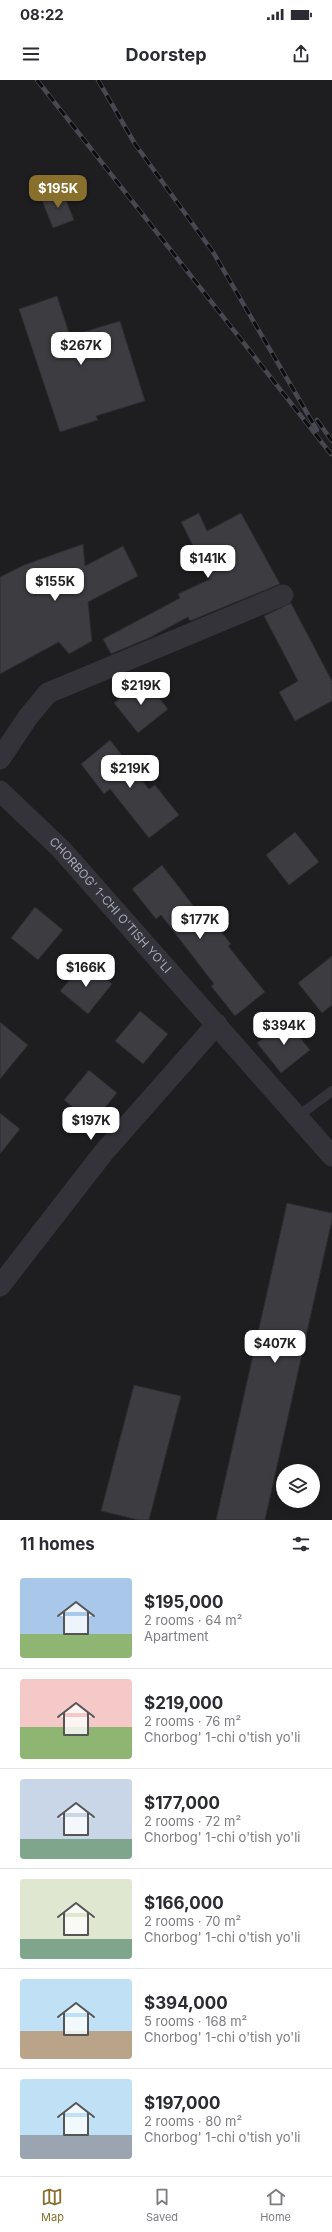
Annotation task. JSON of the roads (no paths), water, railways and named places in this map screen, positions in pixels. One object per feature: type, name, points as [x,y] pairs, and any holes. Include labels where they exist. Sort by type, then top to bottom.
[{"type":"street","points":[[0,759],[28,718],[48,693],[283,595]]},
{"type":"street","name":"CHORBOG' 1-CHI O'TISH YO'LI","points":[[0,792],[61,849],[332,1156]]},
{"type":"street","points":[[0,1286],[104,1152],[217,1024]]},
{"type":"lane","points":[[297,1118],[332,1091]]},
{"type":"railway","points":[[37,80],[331,454]]},
{"type":"railway","points":[[98,80],[135,144],[213,252],[317,430]]},
{"type":"railway","points":[[317,420],[332,441]]}]
